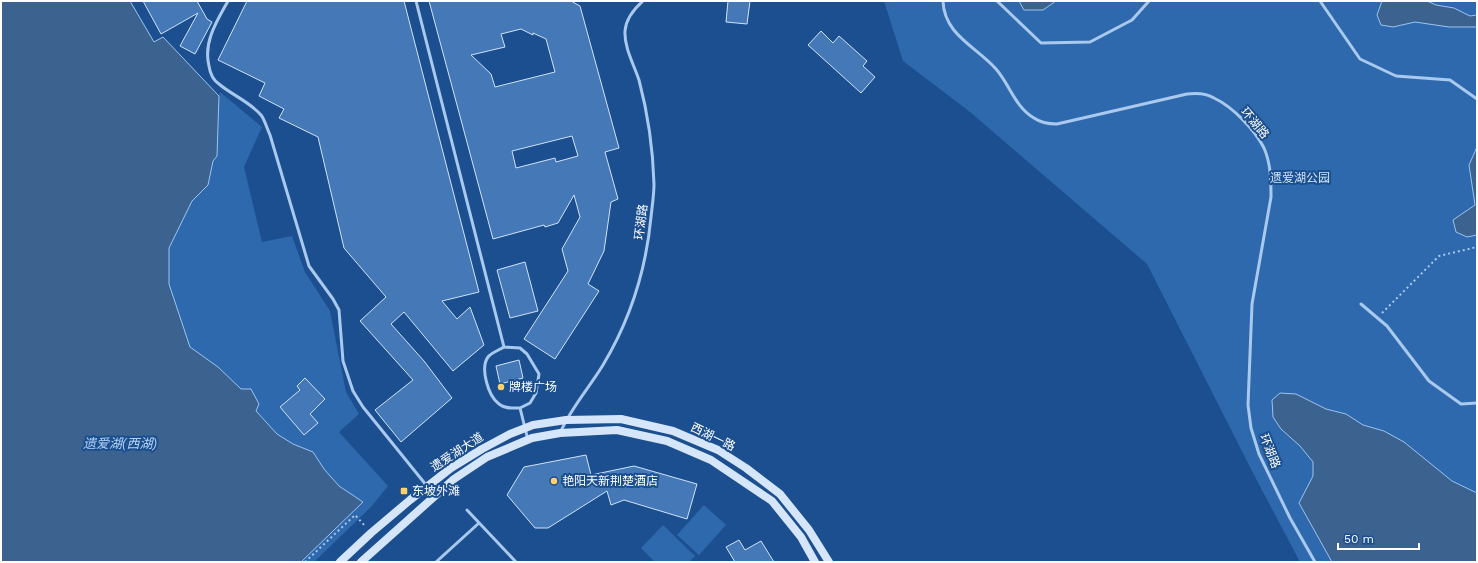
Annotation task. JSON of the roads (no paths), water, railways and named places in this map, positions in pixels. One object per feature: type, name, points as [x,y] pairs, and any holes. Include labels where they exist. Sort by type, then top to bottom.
[{"type":"main road","name":"西湖一路","points":[[566,420],[621,419],[673,431],[718,450],[746,468],[780,494],[809,530],[829,562]]},
{"type":"main road","name":"遗爱湖大道","points":[[340,562],[371,532],[427,487],[482,448],[533,425],[566,420]]},
{"type":"main road","name":"西湖一路","points":[[560,433],[617,430],[667,441],[711,460],[772,502],[801,537],[815,562]]},
{"type":"main road","name":"遗爱湖大道","points":[[361,562],[454,479],[488,457],[528,440],[560,433]]},
{"type":"lane","points":[[228,1],[212,30],[207,47],[207,59],[211,74],[218,83],[262,116],[270,134],[309,266],[333,299],[339,310],[343,361],[353,391],[363,407],[435,496]]},
{"type":"lane","points":[[416,1],[504,347]]},
{"type":"lane","name":"环湖路","points":[[560,433],[566,420],[603,365],[619,336],[632,307],[641,275],[648,239],[654,186],[649,122],[638,79],[626,42],[625,33],[625,25],[630,15],[643,1]]},
{"type":"lane","name":"环湖路","points":[[943,1],[946,17],[958,35],[997,70],[1024,110],[1034,118],[1046,124],[1057,124],[1197,93],[1214,97],[1228,107],[1244,121],[1255,135],[1264,149],[1269,165],[1271,197],[1252,304],[1248,398],[1251,428],[1259,454],[1290,518],[1315,562]]},
{"type":"lane","points":[[997,1],[1041,43],[1090,42],[1132,20],[1149,1]]},
{"type":"lane","points":[[1320,1],[1360,59],[1396,76],[1450,80],[1477,99]]},
{"type":"lane","points":[[1361,304],[1387,326],[1429,381],[1461,404],[1477,403]]},
{"type":"lane","points":[[504,347],[520,348],[527,354],[538,374],[536,393],[530,403],[520,408],[509,408],[498,404],[487,385],[485,365],[488,356],[504,347]]},
{"type":"lane","points":[[520,408],[528,440]]},
{"type":"lane","points":[[468,510],[516,562]]},
{"type":"lane","points":[[436,562],[479,523]]},
{"type":"water","name":"遗爱湖(西湖)","points":[[1,1],[130,1],[154,42],[163,37],[219,96],[217,156],[213,161],[208,185],[192,201],[169,248],[169,284],[190,347],[218,367],[241,389],[251,389],[259,404],[256,411],[277,434],[293,444],[313,452],[324,469],[339,486],[363,502],[301,562],[1,562]]},
{"type":"water","points":[[1019,1],[1056,1],[1043,10],[1024,10]]},
{"type":"water","points":[[1382,1],[1427,1],[1436,5],[1454,8],[1470,16],[1477,15],[1477,27],[1449,27],[1415,22],[1393,27],[1381,25],[1377,15]]},
{"type":"water","points":[[1477,147],[1477,235],[1467,237],[1456,232],[1453,220],[1475,205],[1469,165]]},
{"type":"water","points":[[1280,393],[1296,394],[1326,409],[1346,414],[1363,425],[1384,431],[1404,442],[1452,481],[1477,493],[1477,562],[1332,562],[1299,503],[1313,476],[1313,462],[1300,446],[1281,429],[1273,417],[1272,400]]},
{"type":"place","name":"牌楼广场","points":[[501,387]]},
{"type":"place","name":"艳阳天新荆楚酒店","points":[[554,481]]},
{"type":"place","name":"东坡外滩","points":[[404,491]]},
{"type":"park label","name":"遗爱湖公园","points":[[1300,178]]}]
